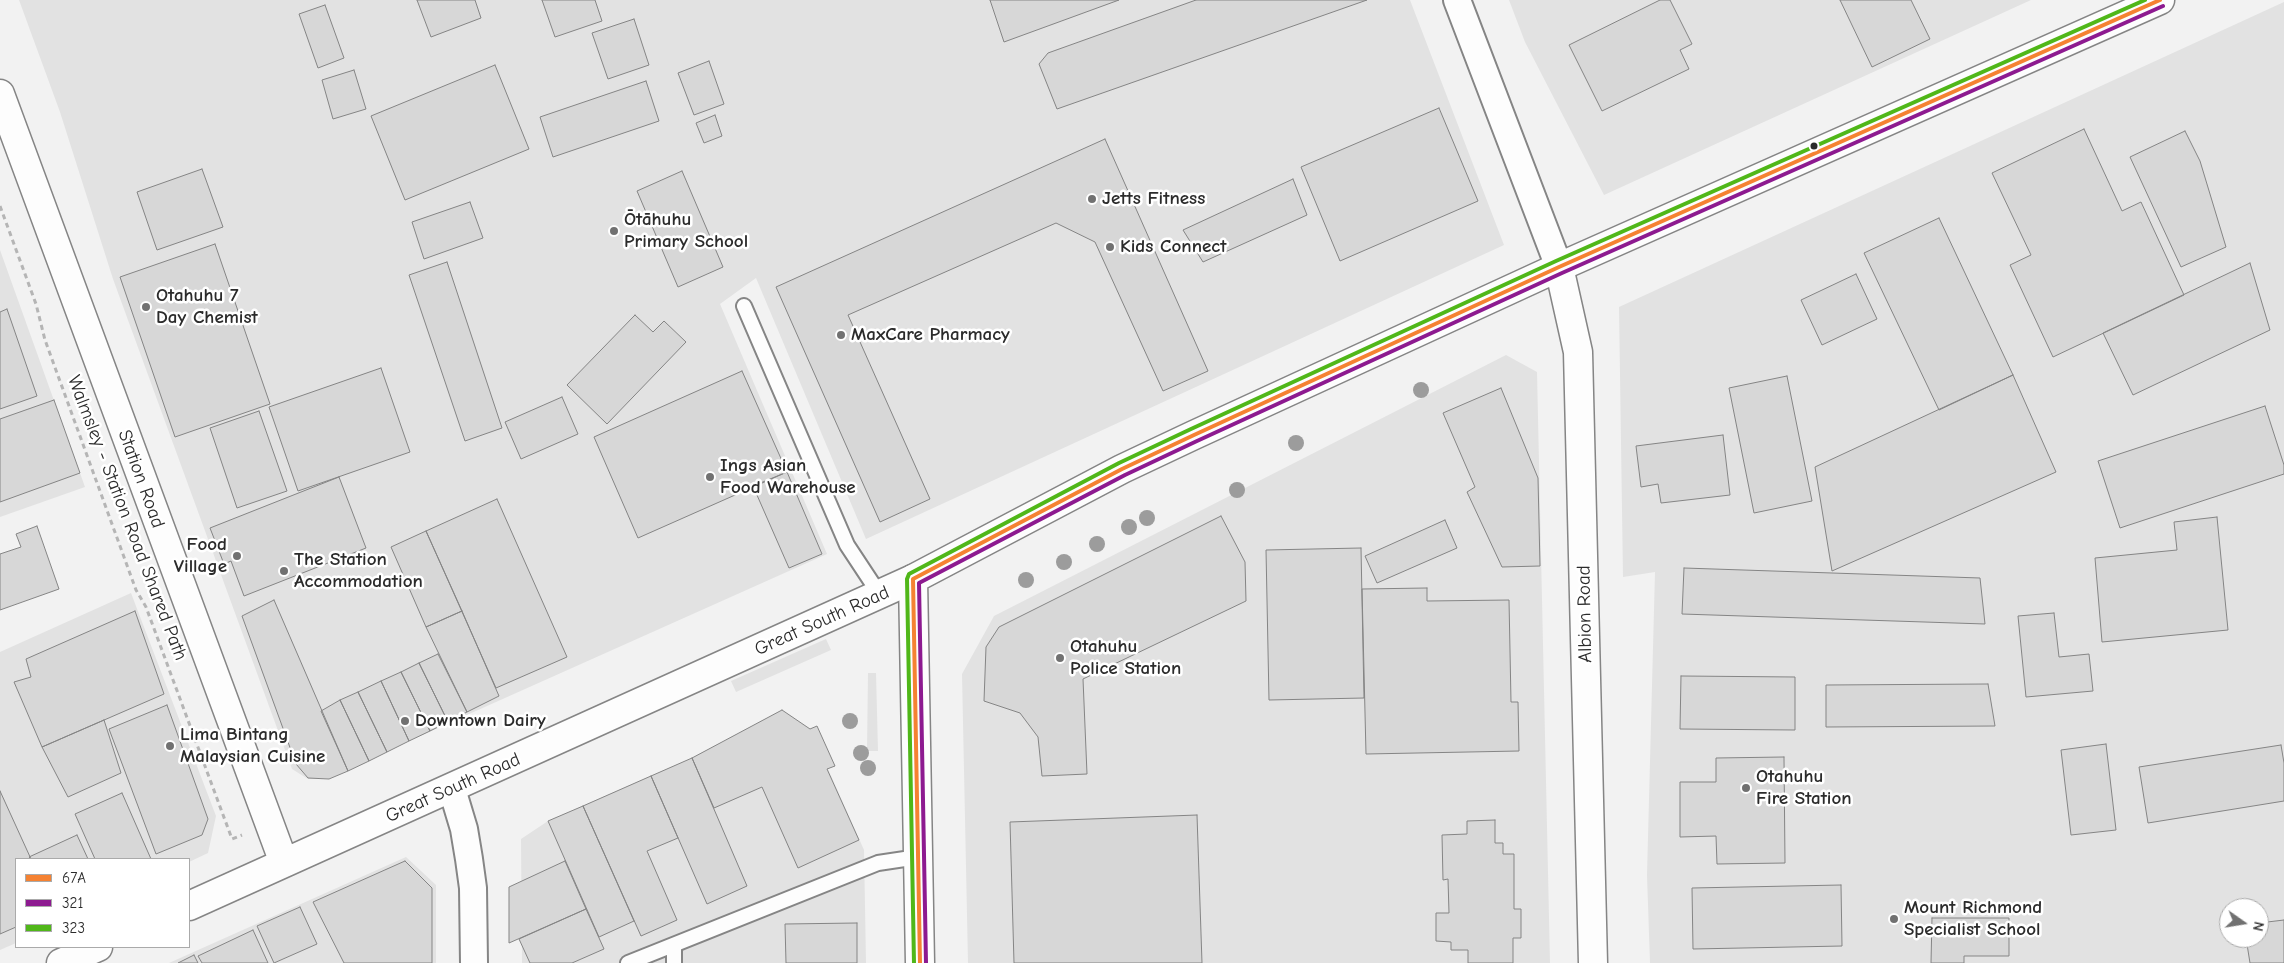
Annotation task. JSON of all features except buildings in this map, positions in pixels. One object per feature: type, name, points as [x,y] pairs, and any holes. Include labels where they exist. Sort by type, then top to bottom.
[{"type":"street","points":[[1458,0],[1559,267]]},
{"type":"street","name":"Great South Road","points":[[190,906],[880,595],[1122,469],[1559,267],[2160,0]]},
{"type":"street","name":"Station Road","points":[[0,94],[284,863]]},
{"type":"street","name":"Albion Road","points":[[1559,267],[1578,352],[1593,963]]},
{"type":"street","points":[[913,579],[920,963]]},
{"type":"street","points":[[452,789],[464,829],[473,888],[474,963]]},
{"type":"street","points":[[61,963],[96,948]]},
{"type":"lane","points":[[744,306],[847,544],[880,595]]},
{"type":"lane","points":[[628,963],[878,863],[918,856]]},
{"type":"lane","points":[[674,945],[674,963]]},
{"type":"path","name":"Walmsley - Station Road Shared Path","points":[[0,206],[36,304],[45,340],[112,525],[136,590],[146,606],[232,840]]},
{"type":"shaded area","points":[[19,0],[1410,0],[1504,245],[866,539],[756,278],[720,304],[827,554],[326,778],[308,779],[292,769],[113,279],[60,112]]},
{"type":"shaded area","points":[[1509,0],[2031,0],[1604,195],[1525,42]]},
{"type":"shaded area","points":[[2284,2],[2284,963],[1650,963],[1647,875],[1655,572],[1623,577],[1619,307]]},
{"type":"shaded area","points":[[0,250],[85,487],[0,517]]},
{"type":"shaded area","points":[[1506,355],[1537,372],[1550,963],[968,963],[962,674],[994,616]]},
{"type":"shaded area","points":[[131,593],[216,816],[208,853],[190,862],[190,858],[15,858],[15,943],[0,950],[0,652]]},
{"type":"shaded area","points":[[826,639],[831,650],[736,692],[731,681]]},
{"type":"shaded area","points":[[868,673],[876,673],[878,751],[867,751]]},
{"type":"shaded area","points":[[782,710],[810,729],[817,726],[835,766],[828,769],[864,850],[866,963],[522,963],[521,839],[548,821],[692,758]]},
{"type":"shaded area","points":[[406,857],[436,885],[436,963],[169,963]]},
{"type":"transit line","name":"323","points":[[914,963],[907,579],[909,574],[1119,463],[1191,429],[1556,261],[2145,0]]},
{"type":"transit line","name":"67A","points":[[920,963],[913,579],[1122,469],[1194,435],[1559,267],[2160,0]]},
{"type":"transit line","name":"321","points":[[926,963],[919,583],[1125,475],[1197,441],[1562,273],[2163,6]]},
{"type":"place","name":"Jetts Fitness","points":[[1092,199]]},
{"type":"place","name":"Ōtāhuhu Primary School","points":[[614,231]]},
{"type":"place","name":"Kids Connect","points":[[1110,247]]},
{"type":"place","name":"Otahuhu 7 Day Chemist","points":[[146,307]]},
{"type":"place","name":"MaxCare Pharmacy","points":[[841,335]]},
{"type":"place","name":"Ings Asian Food Warehouse","points":[[710,477]]},
{"type":"place","name":"Food Village","points":[[237,556]]},
{"type":"place","name":"The Station Accommodation","points":[[284,571]]},
{"type":"place","name":"Otahuhu Police Station","points":[[1060,658]]},
{"type":"place","name":"Downtown Dairy","points":[[405,721]]},
{"type":"place","name":"Lima Bintang Malaysian Cuisine","points":[[170,746]]},
{"type":"place","name":"Otahuhu Fire Station","points":[[1746,788]]},
{"type":"place","name":"Mount Richmond Specialist School","points":[[1894,919]]}]
